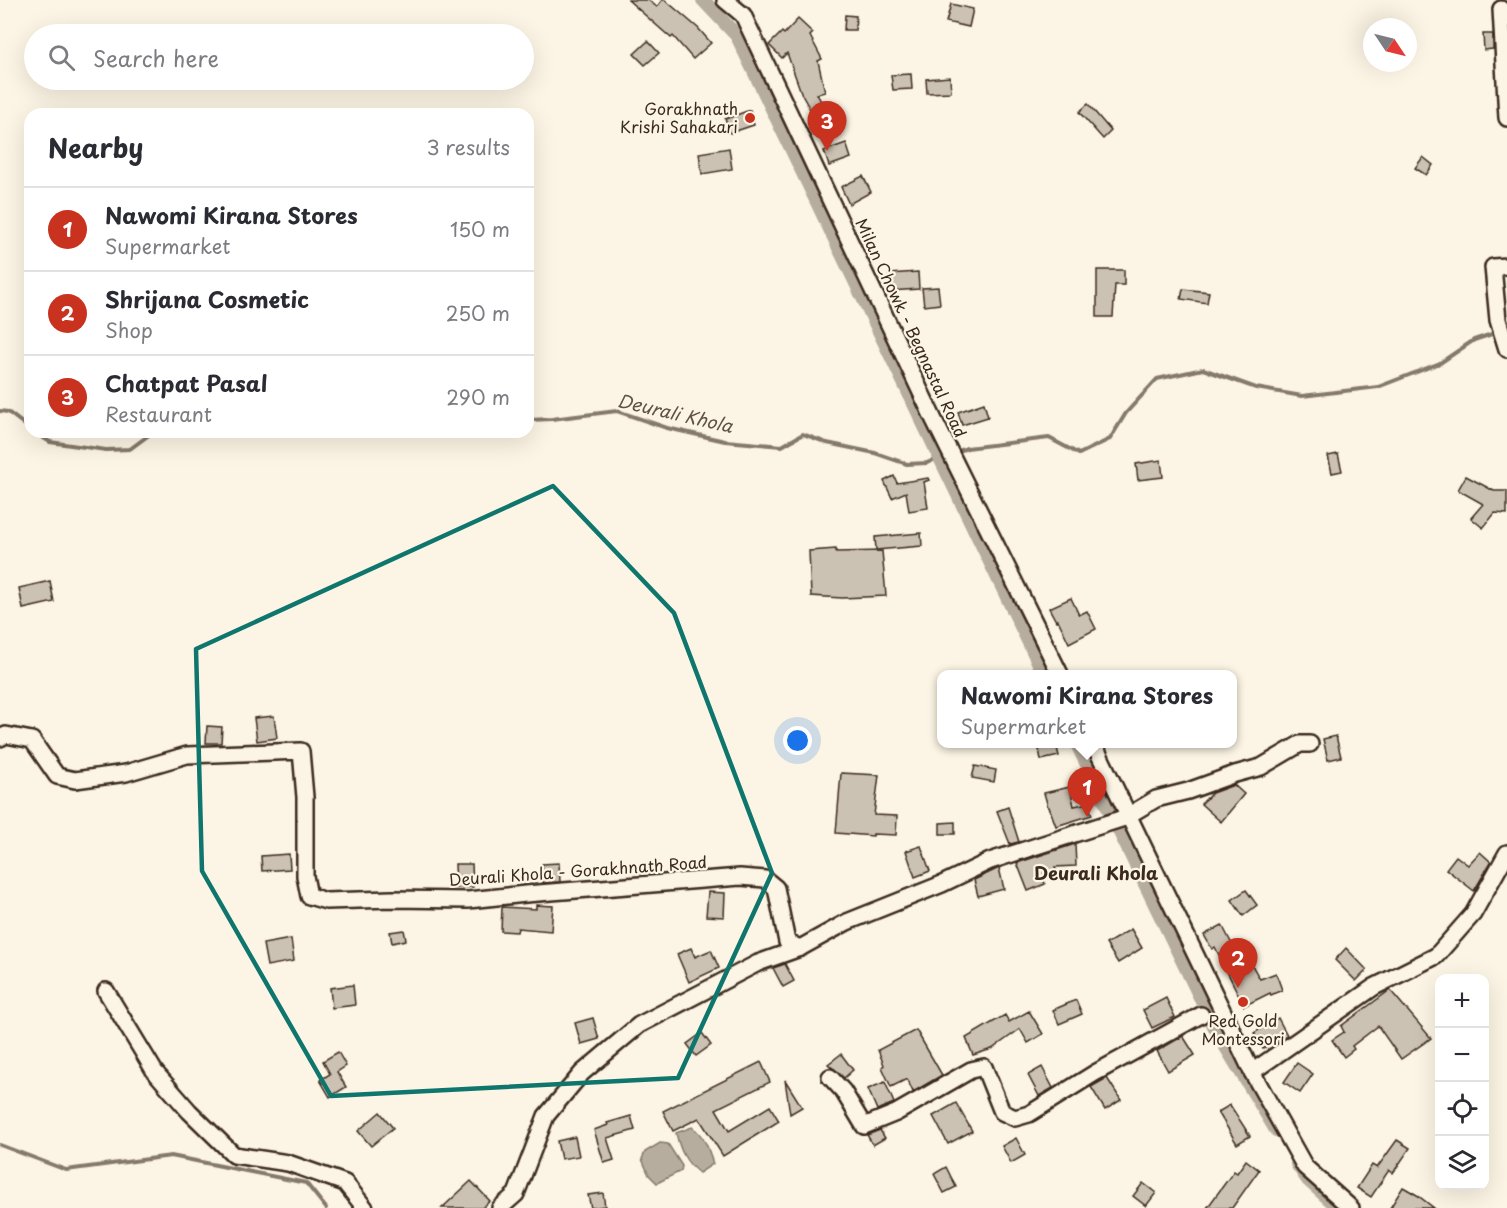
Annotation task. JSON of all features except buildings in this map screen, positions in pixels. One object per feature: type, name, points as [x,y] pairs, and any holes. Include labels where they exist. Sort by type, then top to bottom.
[{"type":"street","name":"Milan Chowk - Begnastal Road","points":[[726,0],[743,15],[934,420],[1058,670]]},
{"type":"street","points":[[1503,5],[1507,118]]},
{"type":"street","points":[[1506,345],[1498,320],[1493,267],[1507,266]]},
{"type":"street","name":"Deurali Khola - Gorakhnath Road","points":[[0,738],[6,735],[32,740],[57,776],[75,780],[126,773],[187,755],[301,751],[305,797],[305,876],[309,896],[326,901],[468,900],[740,877],[765,879],[776,888],[788,942],[800,948]]},
{"type":"street","points":[[500,1208],[516,1194],[546,1116],[582,1073],[639,1025],[758,963],[800,948],[848,922],[942,884],[990,861],[1127,817],[1156,799],[1262,767],[1300,744],[1310,744]]},
{"type":"street","points":[[1096,748],[1127,817],[1252,1072],[1305,1167],[1351,1208]]},
{"type":"street","points":[[1252,1072],[1374,987],[1436,956],[1473,914],[1507,853]]},
{"type":"street","points":[[106,991],[155,1072],[189,1111],[234,1155],[288,1163],[345,1183],[365,1208]]},
{"type":"street","points":[[830,1077],[843,1091],[864,1126],[896,1113],[971,1070],[984,1067],[1002,1112],[1015,1118],[1029,1114],[1095,1073],[1202,1015]]},
{"type":"highlighted area","points":[[553,486],[674,613],[772,873],[678,1078],[331,1096],[202,871],[196,649]]},
{"type":"shaded area","points":[[692,1127],[703,1139],[713,1164],[699,1173],[684,1155],[676,1133]]},
{"type":"shaded area","points":[[660,1143],[668,1144],[682,1166],[681,1171],[657,1183],[649,1175],[642,1159],[645,1152]]},
{"type":"waterway","points":[[703,0],[737,36],[1042,670]]},
{"type":"waterway","name":"Deurali Khola","points":[[953,453],[967,448],[1049,438],[1079,454],[1110,439],[1126,413],[1157,379],[1203,369],[1256,388],[1302,396],[1378,387],[1440,363],[1474,340],[1498,332]]},
{"type":"waterway","name":"Deurali Khola","points":[[0,411],[8,412],[24,424]]},
{"type":"waterway","name":"Deurali Khola","points":[[534,420],[617,411],[667,428],[725,441],[782,446],[803,434],[827,443],[875,453],[907,464],[927,463],[946,454]]},
{"type":"waterway","name":"Deurali Khola","points":[[44,438],[50,442],[106,450],[130,449],[145,438]]},
{"type":"waterway","points":[[1079,748],[1218,1034],[1276,1130]]},
{"type":"waterway","points":[[0,1145],[66,1170],[171,1156],[306,1183],[326,1208]]},
{"type":"waterway","points":[[1297,1164],[1308,1180],[1339,1208]]},
{"type":"place","name":"Gorakhnath Krishi Sahakari","points":[[750,118]]},
{"type":"place","name":"Chatpat Pasal","points":[[827,151]]},
{"type":"place","name":"Nawomi Kirana Stores","points":[[1087,817]]},
{"type":"place","name":"Shrijana Cosmetic","points":[[1238,988]]},
{"type":"place","name":"Red Gold Montessori","points":[[1243,1002]]},
{"type":"district","name":"Deurali Khola","points":[[1096,874]]}]
